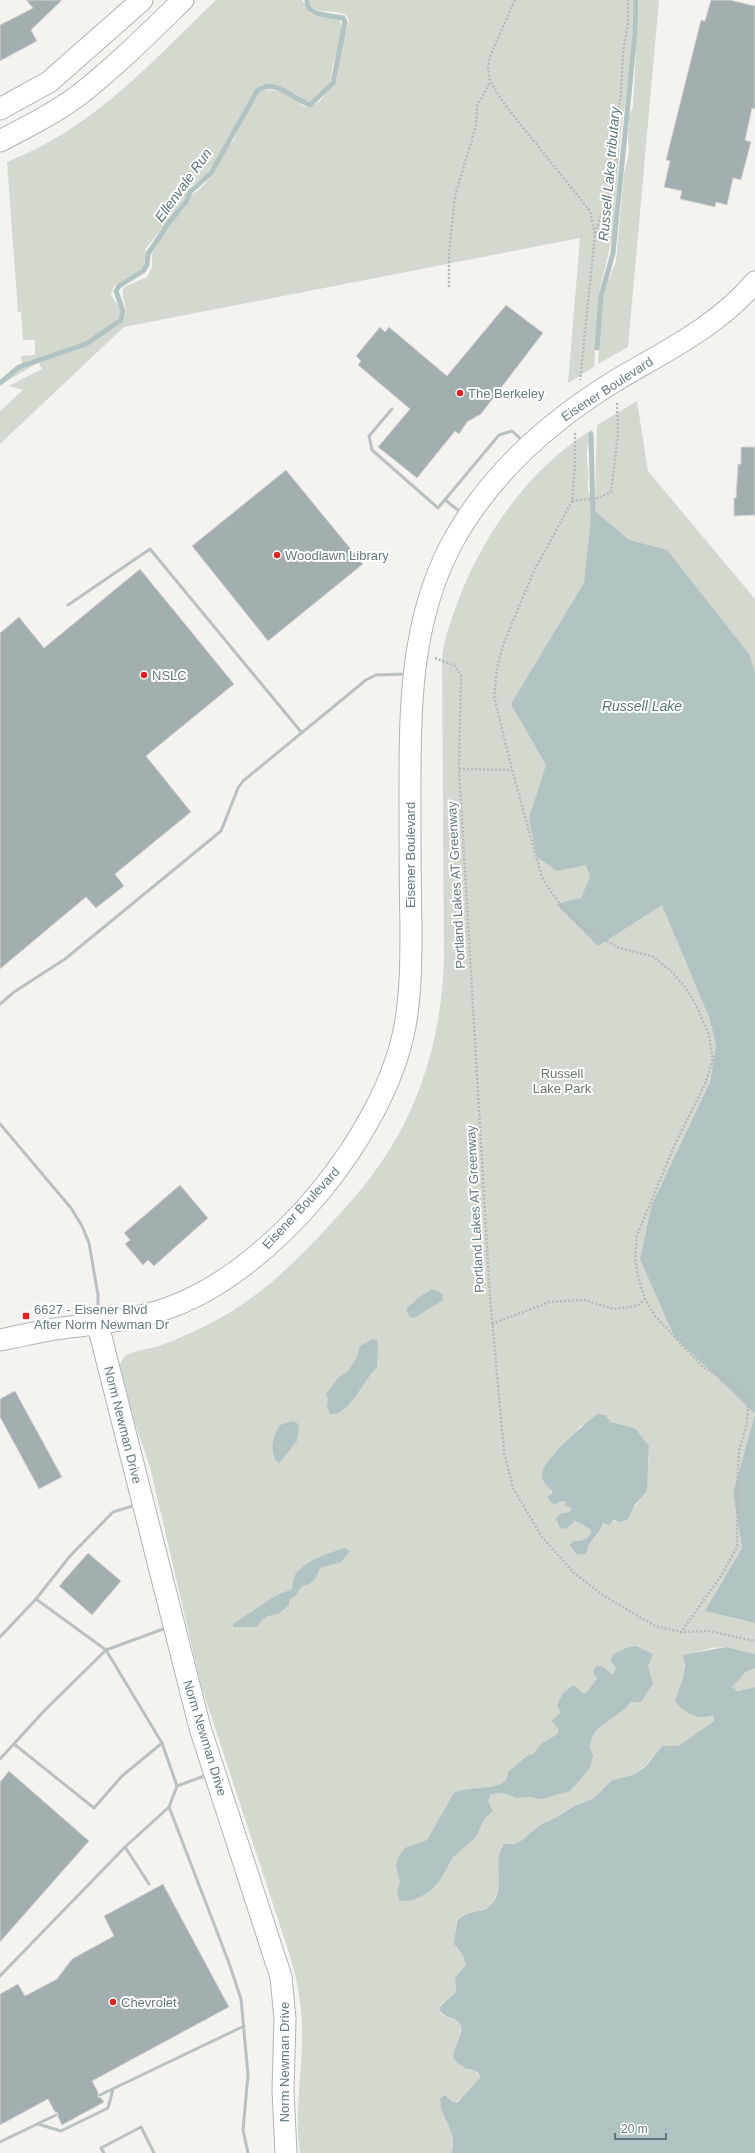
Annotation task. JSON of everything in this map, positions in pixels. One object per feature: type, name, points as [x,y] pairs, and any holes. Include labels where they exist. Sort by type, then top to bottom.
[{"type":"street","points":[[0,109],[49,82],[142,0]]},
{"type":"street","points":[[0,141],[38,122],[78,95],[121,59],[183,0]]},
{"type":"street","name":"Eisener Boulevard","points":[[0,1340],[77,1326],[98,1325],[171,1307],[208,1290],[236,1272],[263,1249],[290,1223],[334,1175],[360,1136],[391,1076],[399,1053],[406,1022],[411,963],[410,735],[413,674],[423,618],[451,546],[468,518],[501,474],[529,446],[579,404],[690,337],[720,317],[755,282]]},
{"type":"street","name":"Norm Newman Drive","points":[[98,1325],[200,1728],[281,1977],[285,2019],[282,2090],[286,2153]]},
{"type":"lane","points":[[392,408],[369,436],[372,450],[438,508],[499,435],[512,432],[529,446]]},
{"type":"lane","points":[[445,500],[468,518]]},
{"type":"lane","points":[[68,605],[150,549],[302,733]]},
{"type":"lane","points":[[0,1004],[14,992],[65,960],[221,831],[238,788],[243,782],[366,680],[376,675],[413,674]]},
{"type":"lane","points":[[0,1124],[71,1208],[82,1226],[89,1243],[98,1295],[98,1325]]},
{"type":"lane","points":[[0,1637],[36,1599],[70,1556],[113,1512],[142,1502]]},
{"type":"lane","points":[[0,1976],[125,1847],[169,1807],[177,1786],[162,1743],[106,1650],[36,1599]]},
{"type":"lane","points":[[0,1759],[106,1650],[173,1626]]},
{"type":"lane","points":[[14,1744],[94,1808],[122,1776],[162,1743]]},
{"type":"lane","points":[[177,1786],[215,1772]]},
{"type":"lane","points":[[169,1807],[230,1962],[240,1999],[248,2074],[243,2130],[248,2153]]},
{"type":"lane","points":[[125,1847],[149,1884]]},
{"type":"lane","points":[[100,2095],[244,2026]]},
{"type":"lane","points":[[38,2124],[62,2131],[108,2108],[113,2089]]},
{"type":"lane","points":[[0,2142],[56,2115]]},
{"type":"lane","points":[[104,2153],[101,2148],[141,2128],[154,2153]]},
{"type":"path","points":[[515,0],[490,56],[488,67],[490,82],[506,105],[590,211],[595,234]]},
{"type":"path","points":[[628,0],[628,24],[623,52],[622,94],[616,130],[616,171],[595,234],[579,404],[574,439],[575,465],[572,501],[534,571],[503,645],[497,669],[494,696],[512,770],[542,877],[550,892],[581,926],[619,948],[652,956],[671,971],[685,987],[696,1005],[709,1035],[713,1059],[705,1084],[676,1142],[637,1235],[635,1258],[645,1299],[655,1316],[703,1367],[725,1379],[748,1401],[747,1423],[740,1451],[737,1492],[737,1548],[721,1576],[681,1632]]},
{"type":"path","points":[[449,287],[449,252],[455,196],[476,126],[478,106],[490,82]]},
{"type":"path","points":[[572,501],[598,498],[612,492],[618,434],[616,381]]},
{"type":"path","name":"Portland Lakes AT Greenway","points":[[418,650],[455,666],[461,675],[459,769],[492,1324],[504,1452],[513,1488],[542,1537],[574,1573],[606,1597],[655,1626],[681,1632],[709,1631],[755,1641]]},
{"type":"path","points":[[459,769],[512,770]]},
{"type":"path","points":[[492,1324],[550,1302],[584,1300],[613,1309],[637,1306],[645,1299]]},
{"type":"green space","points":[[216,0],[302,0],[311,14],[339,20],[342,35],[330,81],[328,86],[321,93],[313,100],[308,102],[276,86],[265,85],[256,89],[241,114],[234,132],[206,175],[191,186],[181,206],[146,248],[144,266],[129,279],[114,286],[111,295],[119,306],[122,318],[126,313],[123,294],[124,287],[147,277],[152,267],[152,254],[169,225],[186,207],[190,196],[200,189],[213,174],[220,157],[234,140],[241,121],[258,92],[275,90],[285,92],[292,95],[301,105],[310,107],[320,101],[337,79],[337,64],[349,20],[345,15],[340,13],[315,10],[311,6],[309,0],[634,0],[631,81],[627,90],[621,132],[613,234],[599,293],[594,367],[568,383],[580,238],[124,327],[0,444],[0,411],[23,390],[9,386],[42,369],[39,363],[7,381],[0,382],[0,380],[22,365],[21,356],[35,355],[35,340],[23,340],[21,312],[18,312],[7,162],[38,148],[67,131],[94,112],[144,70]]},
{"type":"green space","points":[[639,0],[659,0],[628,347],[598,364],[602,301],[605,288],[616,261],[624,174],[629,151],[629,115],[633,107]]},
{"type":"green space","name":"Russell Lake Park","points":[[637,401],[648,471],[755,599],[755,730],[655,877],[709,1017],[716,1045],[710,1082],[652,1204],[674,1336],[755,1414],[733,1493],[742,1548],[706,1611],[755,1623],[755,1654],[726,1647],[712,1648],[686,1655],[682,1681],[675,1701],[691,1714],[704,1717],[714,1716],[714,1721],[678,1746],[662,1746],[644,1767],[633,1775],[612,1780],[593,1799],[574,1805],[557,1817],[540,1825],[529,1836],[516,1843],[502,1846],[495,1899],[487,1908],[468,1913],[459,1918],[456,1923],[455,1946],[463,1956],[466,1965],[455,1977],[456,1992],[439,2006],[441,2014],[456,2021],[461,2028],[461,2033],[453,2057],[462,2067],[475,2071],[480,2077],[473,2088],[460,2099],[453,2102],[448,2097],[440,2099],[441,2110],[453,2138],[453,2148],[451,2153],[300,2153],[298,2138],[298,2109],[302,2052],[302,2027],[300,1998],[296,1978],[201,1685],[150,1467],[131,1412],[120,1364],[126,1356],[131,1353],[167,1343],[214,1321],[237,1308],[265,1288],[326,1229],[356,1195],[373,1174],[404,1125],[416,1099],[433,1044],[439,1016],[442,987],[444,958],[442,659],[446,636],[464,585],[477,559],[508,508],[547,464],[569,445],[593,429],[588,445],[587,462],[589,474],[589,494],[595,495],[597,425]],"holes":[[[607,1417],[611,1422],[635,1428],[649,1446],[649,1458],[644,1490],[640,1500],[627,1520],[603,1523],[599,1532],[592,1541],[574,1553],[570,1547],[587,1538],[591,1533],[590,1529],[575,1521],[567,1528],[562,1513],[570,1512],[571,1508],[565,1506],[566,1501],[556,1504],[548,1495],[552,1493],[547,1484],[551,1457],[582,1425]]]},
{"type":"green space","points":[[755,1668],[755,1687],[740,1691],[733,1689],[732,1686],[737,1681]]},
{"type":"water","name":"Russell Lake","points":[[592,509],[629,540],[667,550],[749,654],[755,672],[755,1414],[674,1336],[640,1259],[652,1204],[710,1082],[716,1045],[709,1017],[662,905],[598,946],[556,904],[581,898],[590,877],[586,865],[557,871],[537,857],[529,818],[546,765],[511,704],[584,583]]},
{"type":"water","points":[[432,1289],[443,1294],[443,1300],[414,1318],[409,1316],[406,1309],[418,1298]]},
{"type":"water","points":[[373,1339],[378,1341],[377,1368],[344,1409],[337,1413],[330,1414],[327,1407],[328,1399],[326,1394],[339,1377],[349,1370],[357,1357],[360,1346]]},
{"type":"water","points":[[598,1414],[605,1415],[611,1422],[635,1428],[649,1446],[647,1491],[635,1505],[627,1520],[619,1522],[614,1520],[609,1525],[603,1523],[589,1545],[586,1554],[580,1555],[570,1546],[573,1541],[586,1539],[591,1533],[590,1529],[575,1521],[567,1528],[562,1529],[559,1526],[556,1518],[562,1513],[570,1512],[571,1508],[564,1506],[566,1501],[559,1502],[554,1505],[547,1497],[552,1493],[552,1491],[544,1482],[542,1476],[548,1461],[565,1442]]},
{"type":"water","points":[[755,1414],[755,1623],[705,1611],[742,1548],[733,1493]]},
{"type":"water","points":[[292,1421],[297,1423],[299,1426],[297,1441],[279,1463],[273,1450],[275,1434],[280,1425]]},
{"type":"water","points":[[345,1548],[350,1551],[341,1562],[320,1568],[314,1580],[301,1587],[296,1595],[289,1600],[289,1605],[278,1614],[268,1616],[261,1621],[257,1627],[233,1627],[233,1624],[275,1596],[292,1589],[294,1577],[303,1566],[316,1558]]},
{"type":"water","points":[[636,1646],[653,1654],[648,1666],[653,1683],[641,1702],[630,1702],[627,1707],[596,1730],[591,1740],[590,1748],[593,1755],[590,1768],[570,1791],[542,1799],[529,1797],[516,1798],[504,1793],[491,1794],[488,1801],[493,1811],[485,1818],[475,1838],[453,1857],[439,1882],[429,1892],[416,1899],[405,1901],[399,1900],[397,1890],[400,1882],[396,1865],[399,1856],[405,1848],[427,1840],[454,1793],[461,1790],[496,1786],[502,1783],[506,1779],[508,1772],[527,1756],[533,1754],[542,1743],[558,1734],[559,1729],[551,1721],[561,1713],[557,1705],[563,1693],[574,1685],[582,1693],[586,1693],[597,1679],[593,1671],[597,1666],[603,1667],[613,1675],[616,1668],[611,1661],[612,1655],[626,1648]]},
{"type":"water","points":[[726,1647],[755,1654],[755,1668],[745,1673],[732,1687],[738,1691],[755,1687],[755,2153],[451,2153],[453,2148],[453,2138],[441,2110],[440,2099],[445,2095],[453,2102],[458,2102],[480,2078],[476,2071],[463,2067],[453,2058],[453,2054],[461,2034],[461,2027],[457,2021],[443,2014],[439,2007],[456,1992],[455,1977],[466,1965],[463,1956],[454,1944],[457,1921],[466,1914],[487,1908],[495,1899],[498,1892],[500,1851],[504,1844],[514,1844],[522,1840],[540,1825],[557,1817],[575,1805],[593,1799],[612,1780],[633,1775],[645,1767],[662,1746],[678,1746],[714,1721],[714,1716],[700,1717],[687,1712],[680,1707],[675,1700],[682,1681],[685,1666],[683,1655]]},
{"type":"building","points":[[26,0],[62,0],[31,30],[37,41],[0,61],[0,25],[33,8]]},
{"type":"building","points":[[711,0],[730,0],[755,6],[755,109],[752,108],[745,140],[751,142],[741,180],[733,178],[727,205],[716,202],[715,207],[680,199],[682,191],[664,187],[670,161],[666,160],[701,20],[705,21]]},
{"type":"building","name":"The Berkeley","points":[[506,305],[543,333],[481,414],[467,422],[459,434],[455,431],[417,478],[378,447],[410,409],[358,365],[361,361],[356,356],[380,327],[385,332],[389,327],[447,376]]},
{"type":"building","points":[[741,447],[755,447],[755,515],[734,516],[734,498],[736,498],[738,464],[741,464]]},
{"type":"building","name":"Woodlawn Library","points":[[286,470],[363,564],[268,641],[192,546]]},
{"type":"building","points":[[140,569],[234,684],[146,756],[191,812],[115,874],[124,886],[96,908],[86,897],[0,969],[0,633],[19,617],[44,648]]},
{"type":"building","points":[[180,1185],[208,1218],[154,1266],[148,1260],[143,1265],[125,1244],[130,1240],[124,1233]]},
{"type":"building","points":[[15,1391],[62,1477],[39,1489],[0,1417],[0,1399]]},
{"type":"building","points":[[88,1553],[121,1581],[92,1615],[59,1586]]},
{"type":"building","points":[[9,1771],[89,1841],[0,1942],[0,1782]]},
{"type":"building","name":"Chevrolet","points":[[163,1884],[229,2007],[92,2081],[98,2092],[98,2097],[104,2102],[62,2125],[58,2117],[58,2113],[55,2112],[48,2099],[0,2125],[0,1994],[18,1984],[25,1996],[57,1979],[72,1959],[114,1936],[104,1916]]},
{"type":"waterway","name":"Ellenvale Run","points":[[0,383],[19,367],[86,344],[121,320],[123,311],[116,291],[119,286],[143,271],[147,265],[148,254],[168,224],[186,202],[190,192],[211,173],[257,91],[264,87],[278,88],[310,105],[333,83],[345,22],[343,18],[320,14],[311,10],[308,6],[307,0]]},
{"type":"waterway","name":"Russell Lake tributary","points":[[597,348],[601,296],[613,253],[635,34],[636,0]]},
{"type":"waterway","name":"Russell Lake tributary","points":[[591,434],[593,516]]},
{"type":"place","name":"The Berkeley","points":[[460,393]]},
{"type":"place","name":"Woodlawn Library","points":[[277,555]]},
{"type":"place","name":"NSLC","points":[[144,675]]},
{"type":"place","name":"6627 - Eisener Blvd After Norm Newman Dr","points":[[26,1316]]},
{"type":"place","name":"Chevrolet","points":[[113,2002]]}]
